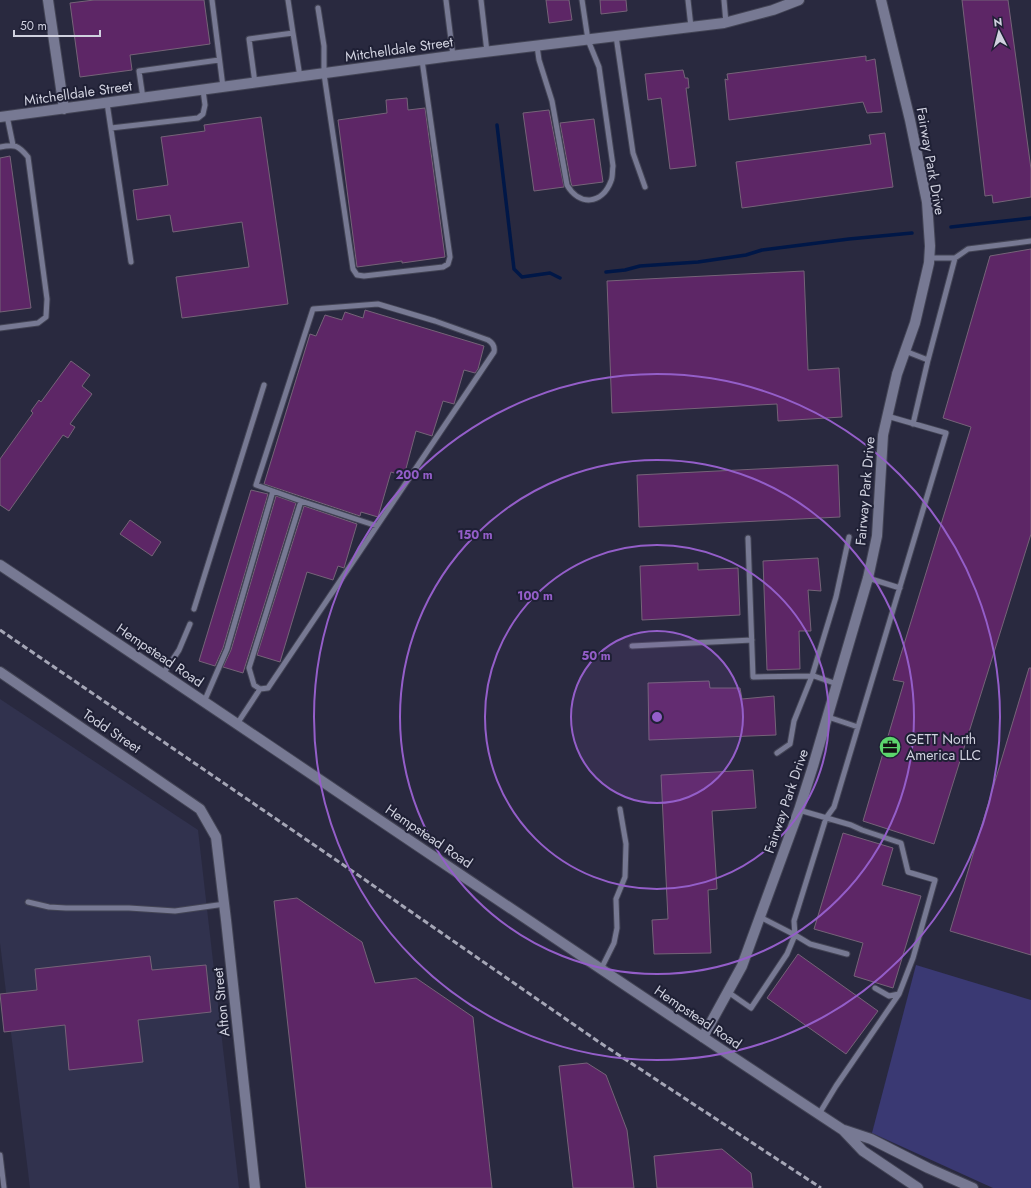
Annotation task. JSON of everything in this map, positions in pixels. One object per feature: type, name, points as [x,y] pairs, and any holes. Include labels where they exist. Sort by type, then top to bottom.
[{"type":"street","points":[[48,0],[64,109]]},
{"type":"street","name":"Mitchelldale Street","points":[[4,117],[422,60],[726,23],[772,10],[799,0]]},
{"type":"street","name":"Fairway Park Drive","points":[[702,1037],[742,966],[799,810],[828,717],[868,578],[877,536],[883,435],[897,374],[915,323],[929,258],[930,246],[927,202],[910,120],[886,27],[881,0]]},
{"type":"street","name":"Hempstead Road","points":[[0,565],[819,1114],[842,1130],[863,1151],[918,1188]]},
{"type":"street","name":"Todd Street","points":[[0,672],[200,808],[204,817]]},
{"type":"street","name":"Afton Street","points":[[204,817],[216,837],[256,1188]]},
{"type":"street","name":"Hempstead Road","points":[[842,1130],[871,1139],[928,1168],[973,1188]]},
{"type":"lane","points":[[212,0],[223,88]]},
{"type":"lane","points":[[288,0],[300,77]]},
{"type":"lane","points":[[446,0],[453,56]]},
{"type":"lane","points":[[481,0],[487,52]]},
{"type":"lane","points":[[537,46],[539,60],[552,100],[567,185],[571,192],[587,201],[598,198],[605,192],[612,180],[613,166],[599,67],[588,40],[582,0]]},
{"type":"lane","points":[[688,0],[691,27]]},
{"type":"lane","points":[[724,0],[726,23]]},
{"type":"lane","points":[[318,8],[324,46],[324,74],[352,269],[356,275],[364,276],[443,266],[448,264],[450,257],[422,60]]},
{"type":"lane","points":[[255,83],[250,39],[293,34]]},
{"type":"lane","points":[[616,36],[633,153],[645,187]]},
{"type":"lane","points":[[143,98],[139,71],[219,60]]},
{"type":"lane","points":[[111,128],[198,118],[203,114],[204,90]]},
{"type":"lane","points":[[107,103],[131,262]]},
{"type":"lane","points":[[4,117],[13,145]]},
{"type":"lane","points":[[0,147],[13,145],[21,148],[28,157],[47,299],[46,317],[38,323],[0,328]]},
{"type":"lane","points":[[929,258],[955,258],[968,249],[1031,240]]},
{"type":"lane","points":[[913,424],[955,258]]},
{"type":"lane","points":[[237,724],[260,690],[268,688],[377,526],[494,352],[494,346],[488,340],[435,321],[378,304],[313,309],[256,485],[377,526]]},
{"type":"lane","points":[[905,351],[928,360]]},
{"type":"lane","points":[[194,609],[264,385]]},
{"type":"lane","points":[[728,992],[751,1008],[787,954],[795,935],[794,921],[826,818],[834,807],[946,433],[887,416]]},
{"type":"lane","points":[[204,702],[227,649],[273,491]]},
{"type":"lane","points":[[260,690],[254,685],[249,668],[301,501]]},
{"type":"lane","points":[[777,753],[790,744],[794,721],[812,676],[836,597],[849,537]]},
{"type":"lane","points":[[748,538],[753,678],[812,676],[837,684]]},
{"type":"lane","points":[[868,578],[900,588]]},
{"type":"lane","points":[[163,674],[179,650],[190,624]]},
{"type":"lane","points":[[632,646],[752,640]]},
{"type":"lane","points":[[828,717],[858,727]]},
{"type":"lane","points":[[601,969],[614,943],[617,928],[616,900],[625,877],[626,844],[620,809]]},
{"type":"lane","points":[[799,810],[851,825],[901,843],[908,872],[935,880],[913,958],[899,994],[836,1086],[819,1114]]},
{"type":"lane","points":[[28,902],[49,907],[151,908],[175,911],[224,904]]},
{"type":"lane","points":[[760,917],[810,944],[847,954]]},
{"type":"lane","points":[[875,988],[889,996],[899,994]]},
{"type":"lane","points":[[0,1155],[4,1188]]},
{"type":"shaded area","points":[[0,699],[198,830],[239,1188],[30,1188],[0,943]]},
{"type":"shaded area","points":[[916,965],[1031,1000],[1031,1188],[993,1188],[872,1133]]},
{"type":"building","points":[[94,0],[204,0],[210,44],[130,55],[132,70],[80,77],[70,3]]},
{"type":"building","points":[[546,0],[569,0],[572,20],[549,23]]},
{"type":"building","points":[[600,0],[626,0],[627,11],[601,14]]},
{"type":"building","points":[[962,0],[1008,0],[1031,169],[1031,197],[993,203],[992,195],[985,196]]},
{"type":"building","points":[[866,56],[866,61],[875,59],[882,112],[867,113],[863,102],[729,120],[725,79],[728,80],[727,74]]},
{"type":"building","points":[[683,70],[685,78],[688,78],[689,88],[686,88],[696,166],[670,169],[661,98],[648,100],[645,74]]},
{"type":"building","points":[[407,98],[408,110],[425,108],[445,257],[357,267],[338,120],[387,113],[386,100]]},
{"type":"building","points":[[549,110],[564,187],[534,191],[523,113]]},
{"type":"building","points":[[261,117],[288,304],[182,318],[176,277],[249,267],[242,222],[173,232],[170,215],[137,220],[133,190],[168,185],[161,137],[205,131],[204,125]]},
{"type":"building","points":[[594,119],[603,182],[572,186],[560,123]]},
{"type":"building","points":[[885,133],[893,187],[742,208],[736,162],[871,144],[869,135]]},
{"type":"building","points":[[10,156],[31,308],[0,312],[0,158]]},
{"type":"building","points":[[1031,249],[1031,534],[934,844],[863,821],[904,682],[893,680],[971,427],[943,418],[990,256]]},
{"type":"building","points":[[804,271],[808,370],[839,368],[842,417],[778,421],[777,404],[612,413],[607,281]]},
{"type":"building","points":[[365,310],[484,346],[478,369],[475,373],[464,370],[454,404],[443,401],[432,436],[416,431],[404,476],[391,472],[378,517],[361,512],[360,516],[264,484],[310,334],[316,336],[325,315],[342,320],[345,312],[363,318]]},
{"type":"building","points":[[71,361],[90,375],[82,386],[92,394],[70,424],[75,427],[68,438],[63,435],[9,511],[0,505],[0,459],[33,413],[31,411],[39,400],[41,402]]},
{"type":"building","points":[[838,465],[840,517],[639,527],[637,475]]},
{"type":"building","points":[[251,490],[268,494],[223,648],[215,666],[199,661]]},
{"type":"building","points":[[276,496],[296,503],[243,673],[223,667],[231,650]]},
{"type":"building","points":[[304,506],[357,524],[344,568],[338,566],[333,580],[307,572],[280,662],[257,655]]},
{"type":"building","points":[[130,520],[161,542],[152,556],[120,534]]},
{"type":"building","points":[[818,558],[821,591],[808,590],[811,631],[799,631],[800,669],[767,670],[763,561]]},
{"type":"building","points":[[698,563],[698,570],[738,568],[740,615],[642,620],[640,566]]},
{"type":"building","points":[[1029,668],[1031,668],[1031,955],[950,931]]},
{"type":"building","points":[[709,681],[710,688],[740,688],[742,699],[774,696],[776,735],[649,740],[648,683]]},
{"type":"building","points":[[753,770],[756,808],[712,811],[717,889],[708,890],[711,953],[654,954],[652,920],[668,919],[661,775]]},
{"type":"building","points":[[843,833],[893,848],[882,885],[921,896],[893,988],[854,976],[863,943],[814,929]]},
{"type":"building","points":[[297,898],[362,942],[375,983],[416,978],[473,1017],[492,1188],[306,1188],[274,901]]},
{"type":"building","points":[[798,954],[878,1011],[846,1054],[767,998]]},
{"type":"building","points":[[150,956],[152,970],[206,965],[211,1012],[138,1020],[143,1062],[69,1070],[65,1025],[4,1032],[0,994],[37,990],[35,969]]},
{"type":"building","points":[[587,1063],[606,1075],[627,1130],[634,1188],[573,1188],[559,1066]]},
{"type":"building","points":[[722,1149],[751,1173],[753,1188],[657,1188],[654,1156]]},
{"type":"waterway","points":[[497,125],[514,269],[522,277],[550,273],[560,278]]},
{"type":"waterway","points":[[951,227],[1031,218]]},
{"type":"waterway","points":[[606,272],[625,270],[640,266],[698,262],[746,255],[762,250],[912,233]]},
{"type":"railway","points":[[0,630],[599,1042],[821,1188]]},
{"type":"place","name":"GETT North America LLC","points":[[890,747]]}]
